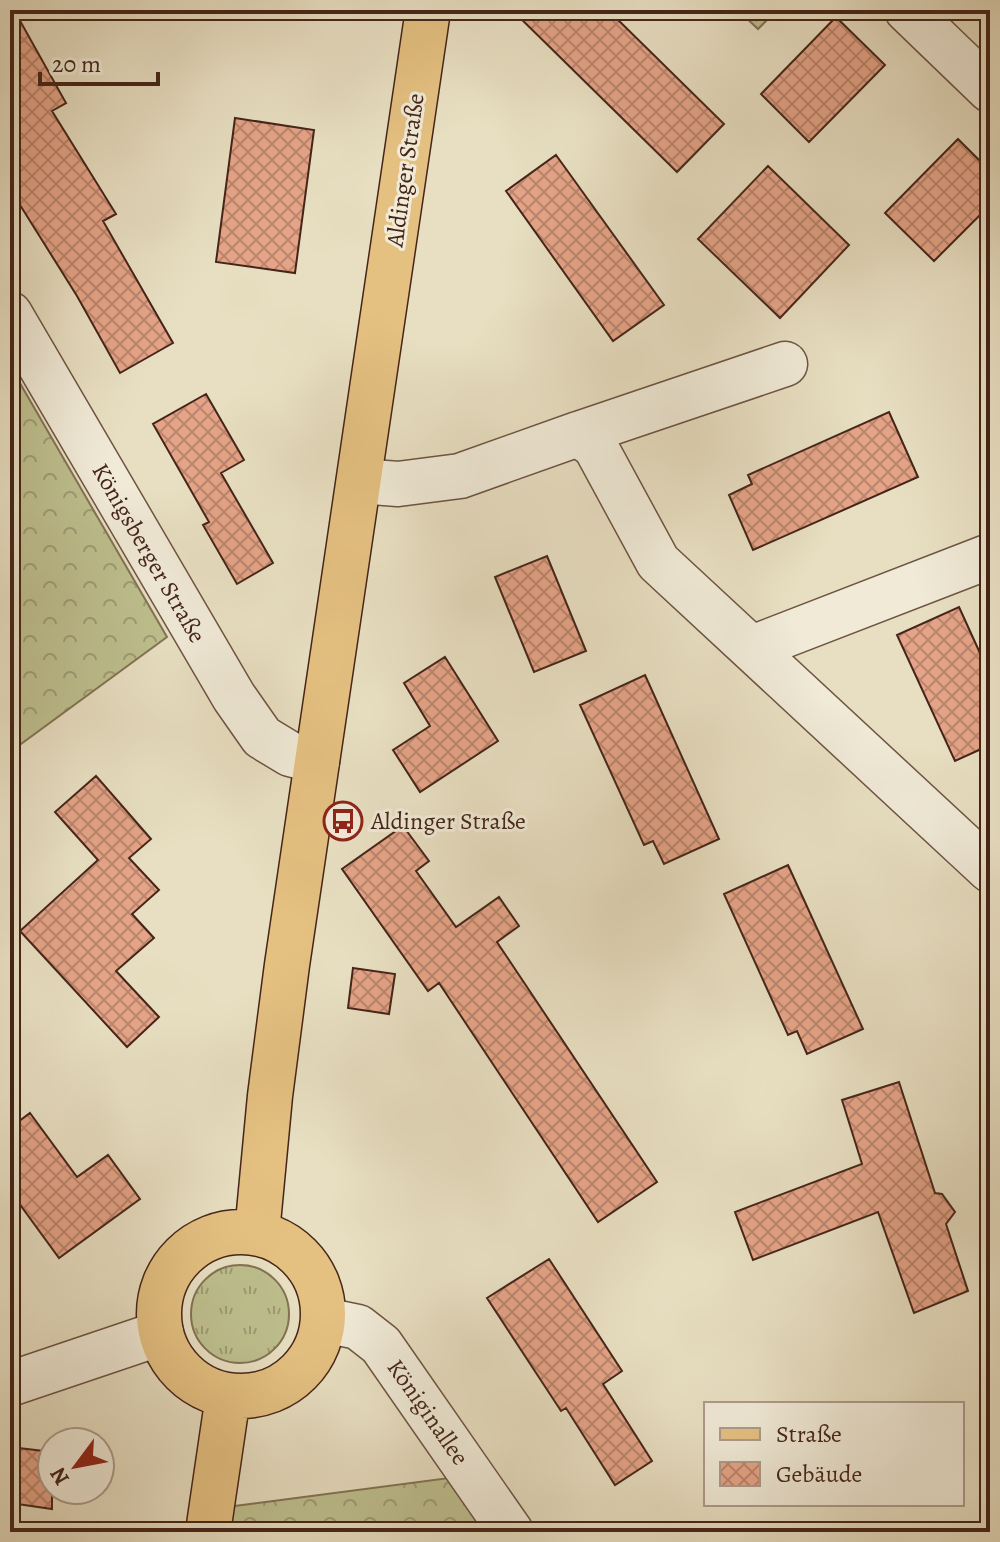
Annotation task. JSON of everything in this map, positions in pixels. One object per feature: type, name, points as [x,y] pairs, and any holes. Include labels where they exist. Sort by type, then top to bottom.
[{"type":"main road","name":"Aldinger Straße","points":[[257,1233],[270,1096],[428,10]]},
{"type":"main road","points":[[234,1232],[257,1233],[280,1241],[299,1255],[313,1274],[322,1296],[324,1320],[319,1342],[308,1362],[293,1379],[273,1390],[251,1396],[228,1396],[205,1388],[185,1375],[170,1356],[161,1333],[158,1309],[163,1286],[174,1266],[190,1249],[211,1237],[234,1232]]},
{"type":"main road","points":[[208,1532],[228,1396]]},
{"type":"street","points":[[907,10],[990,90]]},
{"type":"street","name":"Königsberger Straße","points":[[10,314],[234,697],[262,737],[290,754],[317,761]]},
{"type":"street","points":[[359,481],[398,484],[460,476],[785,364]]},
{"type":"street","points":[[578,434],[595,446],[658,562],[990,870]]},
{"type":"street","points":[[752,648],[990,556]]},
{"type":"street","name":"Königinallee","points":[[324,1320],[358,1327],[381,1345],[511,1532]]},
{"type":"street","points":[[10,1384],[161,1333]]},
{"type":"green space","points":[[738,10],[777,10],[758,29]]},
{"type":"green space","points":[[10,366],[167,637],[10,752],[10,507],[17,499],[10,487]]},
{"type":"green space","points":[[240,1265],[259,1269],[275,1279],[285,1295],[289,1314],[285,1333],[275,1349],[259,1359],[240,1363],[221,1359],[205,1349],[195,1333],[191,1314],[195,1295],[205,1279],[221,1269]]},
{"type":"green space","points":[[449,1478],[486,1532],[224,1532],[227,1507]]},
{"type":"building","points":[[10,10],[14,10],[66,103],[52,111],[116,214],[103,221],[173,343],[120,373],[77,296],[10,189]]},
{"type":"building","points":[[512,10],[608,10],[724,124],[677,172]]},
{"type":"building","points":[[836,17],[885,65],[809,142],[761,94]]},
{"type":"building","points":[[235,118],[314,130],[295,273],[216,262]]},
{"type":"building","points":[[958,139],[990,171],[990,205],[934,261],[885,213]]},
{"type":"building","points":[[556,155],[664,305],[613,341],[506,191]]},
{"type":"building","points":[[768,166],[849,245],[780,318],[698,239]]},
{"type":"building","points":[[206,394],[244,460],[221,473],[273,563],[237,584],[203,525],[209,522],[153,424]]},
{"type":"building","points":[[889,412],[918,477],[753,550],[729,495],[752,484],[748,475]]},
{"type":"building","points":[[547,556],[586,651],[534,672],[495,577]]},
{"type":"building","points":[[959,607],[990,675],[990,745],[955,761],[897,635]]},
{"type":"building","points":[[445,657],[498,741],[420,792],[393,750],[430,726],[404,683]]},
{"type":"building","points":[[645,675],[719,839],[664,864],[653,841],[644,845],[580,705]]},
{"type":"building","points":[[96,776],[151,839],[129,858],[159,890],[132,914],[154,938],[116,971],[159,1017],[127,1047],[20,931],[98,860],[55,812]]},
{"type":"building","points":[[403,826],[429,861],[416,871],[456,927],[499,897],[519,926],[497,942],[657,1182],[598,1222],[439,983],[428,991],[342,869]]},
{"type":"building","points":[[788,865],[863,1029],[807,1054],[797,1031],[788,1035],[724,894]]},
{"type":"building","points":[[353,968],[395,974],[389,1014],[348,1008]]},
{"type":"building","points":[[899,1082],[935,1193],[942,1194],[955,1212],[946,1224],[968,1291],[914,1313],[878,1212],[753,1260],[735,1212],[862,1164],[842,1100]]},
{"type":"building","points":[[30,1113],[77,1177],[108,1155],[140,1199],[59,1258],[10,1191],[10,1128]]},
{"type":"building","points":[[549,1259],[622,1371],[603,1384],[652,1461],[615,1485],[566,1408],[561,1411],[487,1298]]},
{"type":"building","points":[[10,1447],[36,1450],[36,1506],[52,1506],[52,1509],[10,1503]]},
{"type":"place","name":"Aldinger Straße","points":[[343,821]]}]
